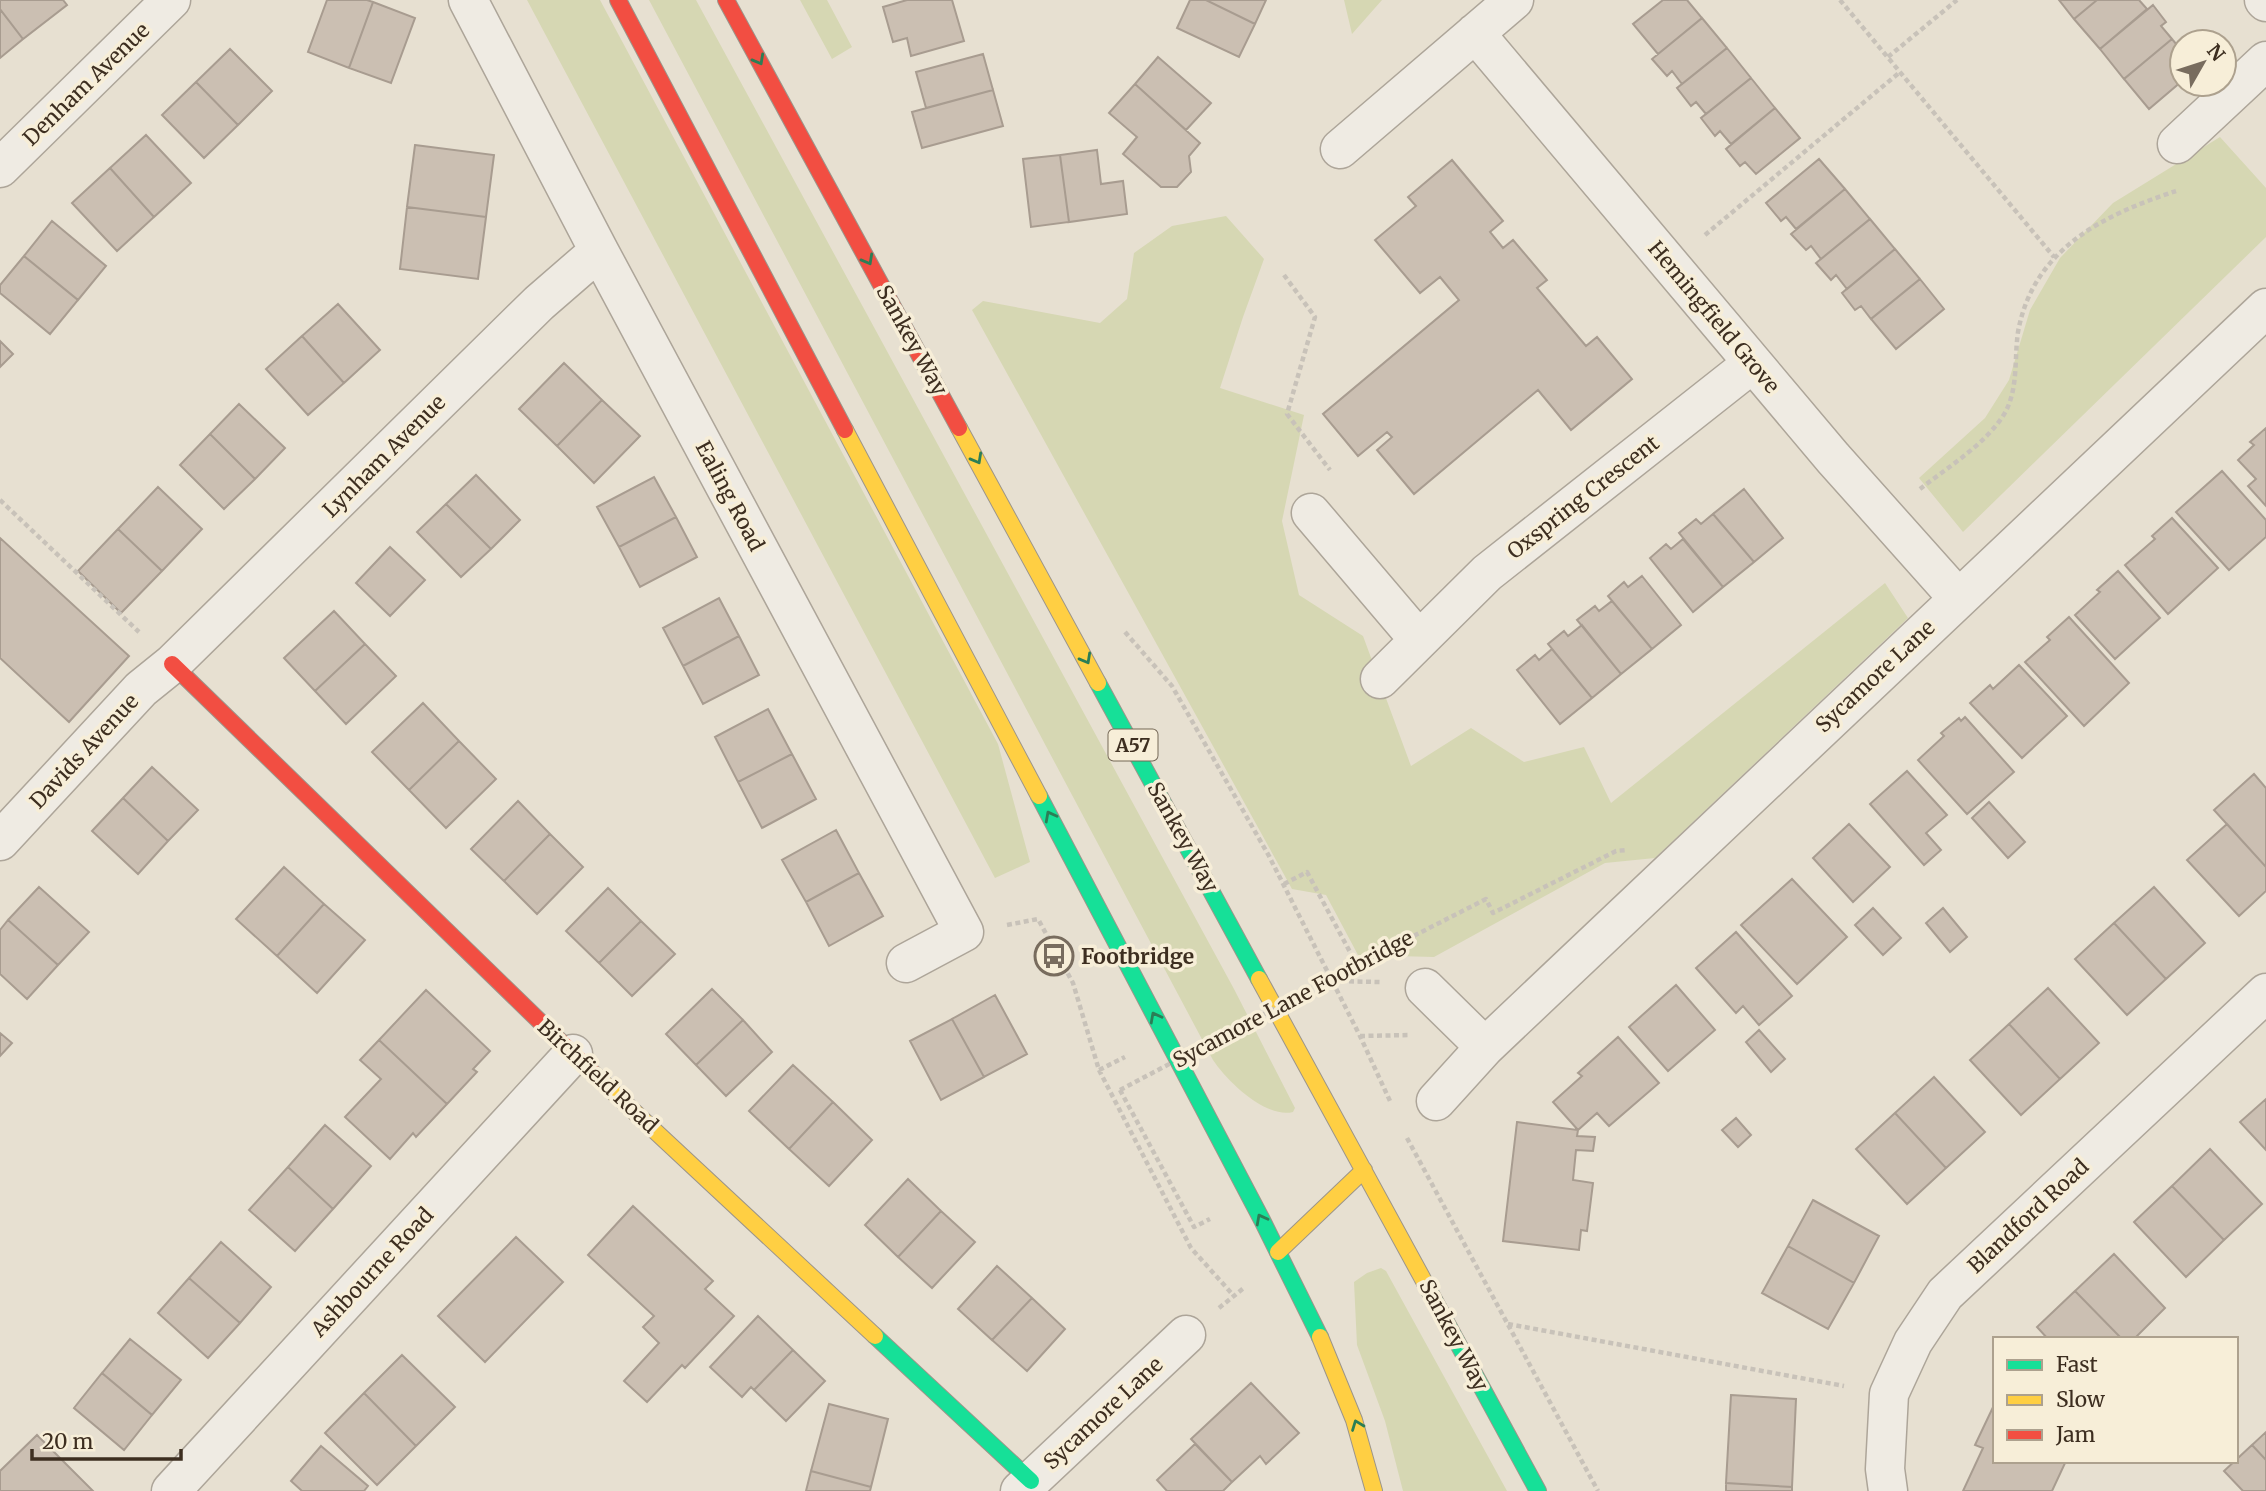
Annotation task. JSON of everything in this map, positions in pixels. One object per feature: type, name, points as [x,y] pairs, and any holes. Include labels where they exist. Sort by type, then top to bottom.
[{"type":"main road","points":[[618,0],[1278,1252],[1336,1370],[1364,1446],[1374,1491]]},
{"type":"main road","name":"Sankey Way","points":[[726,0],[1538,1491]]},
{"type":"main road","name":"Birchfield Road","points":[[172,664],[573,1054],[1025,1486]]},
{"type":"main road","points":[[1278,1252],[1364,1170]]},
{"type":"street","name":"Denham Avenue","points":[[0,168],[171,0]]},
{"type":"street","name":"Ealing Road","points":[[468,0],[599,251],[964,932]]},
{"type":"street","points":[[1340,149],[1514,0]]},
{"type":"street","name":"Hemingfield Grove","points":[[1475,33],[1833,458],[1958,597]]},
{"type":"street","points":[[2177,144],[2266,61]]},
{"type":"street","name":"Lynham Avenue","points":[[172,664],[539,303],[599,251]]},
{"type":"street","name":"Sycamore Lane","points":[[1436,1101],[1485,1047],[2266,308]]},
{"type":"street","name":"Oxspring Crescent","points":[[1380,679],[1486,573],[1753,363]]},
{"type":"street","points":[[1311,513],[1419,639]]},
{"type":"street","name":"Davids Avenue","points":[[0,841],[141,689],[172,664]]},
{"type":"street","points":[[906,963],[964,932]]},
{"type":"street","points":[[1425,988],[1485,1047]]},
{"type":"street","name":"Blandford Road","points":[[1888,1491],[1885,1469],[1889,1394],[1913,1342],[1945,1294],[2266,993]]},
{"type":"street","name":"Ashbourne Road","points":[[171,1491],[573,1054]]},
{"type":"street","name":"Sycamore Lane","points":[[1025,1486],[1186,1335]]},
{"type":"path","points":[[1840,0],[2054,257]]},
{"type":"path","points":[[1888,57],[1957,0]]},
{"type":"path","points":[[1670,264],[1900,72]]},
{"type":"path","points":[[1886,516],[1988,435],[2005,413],[2015,380],[2018,332],[2030,293],[2054,257],[2074,238],[2098,222],[2179,190],[2177,144]]},
{"type":"path","points":[[1284,275],[1315,317],[1287,414],[1333,475],[1311,513]]},
{"type":"path","points":[[0,500],[172,664]]},
{"type":"path","points":[[1122,629],[1172,686],[1284,884],[1392,1107]]},
{"type":"path","name":"Sycamore Lane Footbridge","points":[[1210,1219],[1194,1227],[1120,1090],[1486,899],[1493,913],[1616,851]]},
{"type":"path","points":[[1284,884],[1307,872],[1357,965]]},
{"type":"path","points":[[964,932],[1038,919],[1073,983],[1099,1070],[1191,1248],[1234,1296]]},
{"type":"path","points":[[1099,1070],[1125,1056]]},
{"type":"path","points":[[1404,1130],[1598,1491]]},
{"type":"path","points":[[1508,1324],[1889,1394]]},
{"type":"green space","points":[[527,0],[600,0],[998,744],[1030,862],[995,878]]},
{"type":"green space","points":[[649,0],[696,0],[1234,989],[1295,1108],[1293,1112],[1282,1113],[1260,1104],[1237,1088],[1213,1060]]},
{"type":"green space","points":[[800,0],[827,0],[852,47],[832,59]]},
{"type":"green space","points":[[1344,0],[1382,0],[1352,34]]},
{"type":"green space","points":[[2220,137],[2266,188],[2266,237],[1963,532],[1919,478],[1985,418],[2009,380],[2030,310],[2060,258],[2113,203]]},
{"type":"green space","points":[[1226,216],[1264,259],[1220,388],[1304,415],[1282,521],[1299,595],[1363,636],[1411,766],[1471,728],[1524,762],[1584,747],[1611,803],[1885,583],[1908,618],[1655,858],[1605,863],[1434,957],[1358,955],[1326,895],[1292,889],[972,310],[983,301],[1100,323],[1127,299],[1134,253],[1172,226]]},
{"type":"green space","points":[[1381,1268],[1386,1271],[1507,1491],[1403,1491],[1385,1421],[1357,1345],[1354,1282]]},
{"type":"building","points":[[0,0],[63,0],[67,5],[23,39],[0,9]]},
{"type":"building","points":[[327,0],[373,2],[349,68],[308,52]]},
{"type":"building","points":[[907,0],[952,0],[964,41],[911,56],[907,38],[893,42],[883,7]]},
{"type":"building","points":[[1190,0],[1206,0],[1255,24],[1239,57],[1177,28]]},
{"type":"building","points":[[1206,0],[1266,0],[1255,24]]},
{"type":"building","points":[[1663,0],[1687,0],[1702,18],[1658,54],[1633,24]]},
{"type":"building","points":[[2059,0],[2097,0],[2074,19]]},
{"type":"building","points":[[2097,0],[2139,0],[2147,9],[2100,49],[2074,19]]},
{"type":"building","points":[[373,2],[415,18],[391,83],[349,68]]},
{"type":"building","points":[[2153,5],[2166,22],[2161,26],[2168,34],[2168,42],[2124,79],[2100,49]]},
{"type":"building","points":[[0,9],[23,39],[0,58]]},
{"type":"building","points":[[1702,18],[1727,48],[1682,84],[1672,71],[1667,76],[1652,59]]},
{"type":"building","points":[[2168,42],[2168,93],[2149,109],[2124,79]]},
{"type":"building","points":[[1727,48],[1751,78],[1706,114],[1696,102],[1691,106],[1677,88]]},
{"type":"building","points":[[230,49],[272,91],[238,125],[196,82]]},
{"type":"building","points":[[983,54],[993,90],[926,108],[916,72]]},
{"type":"building","points":[[1158,57],[1211,103],[1186,130],[1135,84]]},
{"type":"building","points":[[1751,78],[1775,108],[1731,144],[1720,131],[1715,136],[1701,118]]},
{"type":"building","points":[[196,82],[238,125],[204,158],[162,115]]},
{"type":"building","points":[[1135,84],[1200,143],[1189,156],[1191,172],[1177,187],[1161,187],[1123,154],[1137,137],[1109,113]]},
{"type":"building","points":[[993,90],[1003,126],[922,148],[912,112]]},
{"type":"building","points":[[1775,108],[1800,138],[1756,174],[1745,162],[1740,166],[1726,149]]},
{"type":"building","points":[[146,135],[191,183],[154,217],[110,168]]},
{"type":"building","points":[[415,145],[494,155],[486,217],[407,207]]},
{"type":"building","points":[[1097,150],[1101,184],[1123,181],[1127,214],[1069,222],[1060,155]]},
{"type":"building","points":[[1060,155],[1069,222],[1031,227],[1023,159]]},
{"type":"building","points":[[1819,159],[1845,189],[1796,229],[1786,217],[1781,221],[1766,203]]},
{"type":"building","points":[[1452,160],[1503,221],[1490,232],[1503,248],[1513,240],[1547,280],[1537,288],[1586,346],[1597,337],[1632,379],[1571,430],[1538,390],[1414,494],[1377,450],[1392,437],[1387,432],[1358,456],[1323,414],[1459,300],[1440,277],[1420,293],[1375,240],[1416,206],[1408,197]]},
{"type":"building","points":[[110,168],[154,217],[117,251],[72,203]]},
{"type":"building","points":[[1845,189],[1870,219],[1821,259],[1811,246],[1806,250],[1791,234]]},
{"type":"building","points":[[407,207],[486,217],[478,279],[400,269]]},
{"type":"building","points":[[1870,219],[1895,249],[1847,289],[1836,275],[1831,280],[1816,263]]},
{"type":"building","points":[[52,221],[106,266],[78,300],[24,256]]},
{"type":"building","points":[[1895,249],[1920,279],[1871,319],[1861,306],[1855,310],[1842,293]]},
{"type":"building","points":[[24,256],[78,300],[50,334],[0,293],[0,285]]},
{"type":"building","points":[[1920,279],[1944,309],[1896,349],[1871,319]]},
{"type":"building","points":[[338,304],[380,350],[344,383],[302,336]]},
{"type":"building","points":[[302,336],[344,383],[308,415],[266,369]]},
{"type":"building","points":[[0,341],[13,354],[0,367]]},
{"type":"building","points":[[564,363],[602,400],[557,446],[519,409]]},
{"type":"building","points":[[602,400],[640,436],[594,483],[557,446]]},
{"type":"building","points":[[239,404],[285,448],[255,479],[210,434]]},
{"type":"building","points":[[2266,428],[2266,506],[2248,486],[2256,479],[2238,460],[2254,445],[2250,442]]},
{"type":"building","points":[[210,434],[255,479],[224,509],[180,465]]},
{"type":"building","points":[[2222,471],[2266,520],[2266,537],[2229,570],[2176,512]]},
{"type":"building","points":[[476,475],[520,520],[491,549],[446,504]]},
{"type":"building","points":[[654,477],[676,517],[619,547],[597,507]]},
{"type":"building","points":[[158,487],[202,529],[162,571],[118,529]]},
{"type":"building","points":[[1744,489],[1783,538],[1754,562],[1713,514]]},
{"type":"building","points":[[446,504],[491,549],[461,577],[417,532]]},
{"type":"building","points":[[1713,514],[1754,562],[1723,587],[1679,533],[1696,519],[1701,524]]},
{"type":"building","points":[[676,517],[697,557],[640,587],[619,547]]},
{"type":"building","points":[[2172,518],[2218,568],[2168,614],[2125,565],[2155,539],[2152,536]]},
{"type":"building","points":[[118,529],[162,571],[121,613],[78,571]]},
{"type":"building","points":[[0,538],[129,656],[69,722],[0,658]]},
{"type":"building","points":[[1683,539],[1723,587],[1693,612],[1650,558],[1666,544],[1671,549]]},
{"type":"building","points":[[390,547],[425,580],[390,616],[356,583]]},
{"type":"building","points":[[2118,571],[2160,618],[2115,659],[2075,615]]},
{"type":"building","points":[[1642,576],[1681,625],[1652,649],[1608,596],[1624,582],[1628,587]]},
{"type":"building","points":[[719,598],[739,636],[683,666],[663,628]]},
{"type":"building","points":[[1612,601],[1652,649],[1621,674],[1577,620],[1595,606],[1599,611]]},
{"type":"building","points":[[334,611],[365,644],[315,691],[284,658]]},
{"type":"building","points":[[2069,617],[2129,683],[2084,726],[2025,662],[2050,640],[2047,637]]},
{"type":"building","points":[[1582,625],[1621,674],[1592,698],[1548,644],[1564,631],[1568,636]]},
{"type":"building","points":[[739,636],[759,675],[703,704],[683,666]]},
{"type":"building","points":[[365,644],[396,676],[346,724],[315,691]]},
{"type":"building","points":[[1552,649],[1592,698],[1560,724],[1517,670],[1535,655],[1539,660]]},
{"type":"building","points":[[2019,665],[2067,716],[2022,758],[1970,703],[1990,685],[1993,689]]},
{"type":"building","points":[[423,703],[459,741],[409,790],[372,752]]},
{"type":"building","points":[[768,709],[792,754],[738,782],[715,737]]},
{"type":"building","points":[[1965,717],[2014,772],[1967,814],[1918,760],[1944,736],[1941,733],[1959,718],[1961,721]]},
{"type":"building","points":[[459,741],[496,779],[446,828],[409,790]]},
{"type":"building","points":[[792,754],[816,799],[762,828],[738,782]]},
{"type":"building","points":[[152,767],[198,810],[168,841],[123,798]]},
{"type":"building","points":[[1907,771],[1947,815],[1926,833],[1941,850],[1924,865],[1870,804]]},
{"type":"building","points":[[2254,774],[2266,788],[2266,867],[2214,810]]},
{"type":"building","points":[[123,798],[168,841],[138,874],[92,831]]},
{"type":"building","points":[[518,801],[550,834],[504,881],[471,849]]},
{"type":"building","points":[[1989,802],[2025,842],[2008,858],[1972,818]]},
{"type":"building","points":[[1849,824],[1890,867],[1853,902],[1813,858]]},
{"type":"building","points":[[2227,824],[2266,867],[2266,891],[2239,916],[2187,860]]},
{"type":"building","points":[[836,830],[859,873],[806,902],[782,860]]},
{"type":"building","points":[[550,834],[583,867],[537,914],[504,881]]},
{"type":"building","points":[[284,867],[324,904],[277,956],[236,919]]},
{"type":"building","points":[[859,873],[883,916],[829,946],[806,902]]},
{"type":"building","points":[[1792,879],[1847,937],[1797,984],[1741,925]]},
{"type":"building","points":[[39,887],[89,932],[58,965],[8,920]]},
{"type":"building","points":[[2154,887],[2205,943],[2166,979],[2114,923]]},
{"type":"building","points":[[608,888],[641,921],[599,963],[566,931]]},
{"type":"building","points":[[324,904],[365,940],[317,993],[277,956]]},
{"type":"building","points":[[1873,908],[1901,938],[1883,955],[1855,925]]},
{"type":"building","points":[[1943,908],[1967,937],[1950,952],[1926,923]]},
{"type":"building","points":[[8,920],[58,965],[27,999],[0,974],[0,930]]},
{"type":"building","points":[[641,921],[675,954],[632,996],[599,963]]},
{"type":"building","points":[[2114,923],[2166,979],[2127,1015],[2075,959]]},
{"type":"building","points":[[1736,932],[1792,996],[1759,1025],[1743,1006],[1736,1013],[1696,968]]},
{"type":"building","points":[[1676,985],[1715,1030],[1668,1071],[1629,1027]]},
{"type":"building","points":[[2048,988],[2099,1043],[2060,1079],[2009,1024]]},
{"type":"building","points":[[712,989],[743,1020],[696,1065],[666,1034]]},
{"type":"building","points":[[426,990],[490,1051],[473,1069],[477,1072],[447,1104],[379,1040]]},
{"type":"building","points":[[995,995],[1027,1054],[984,1077],[952,1019]]},
{"type":"building","points":[[952,1019],[984,1077],[941,1100],[910,1041]]},
{"type":"building","points":[[743,1020],[772,1052],[726,1096],[696,1065]]},
{"type":"building","points":[[2009,1024],[2060,1079],[2021,1115],[1970,1060]]},
{"type":"building","points":[[1759,1030],[1785,1059],[1771,1072],[1746,1042]]},
{"type":"building","points":[[0,1033],[12,1043],[0,1056]]},
{"type":"building","points":[[1618,1037],[1659,1083],[1609,1126],[1597,1113],[1578,1130],[1553,1102],[1582,1076],[1578,1073]]},
{"type":"building","points":[[379,1040],[447,1104],[416,1137],[413,1133],[390,1159],[345,1117],[381,1079],[360,1060]]},
{"type":"building","points":[[793,1065],[833,1102],[789,1149],[749,1111]]},
{"type":"building","points":[[1934,1077],[1985,1132],[1946,1168],[1895,1113]]},
{"type":"building","points":[[2266,1099],[2266,1150],[2240,1122]]},
{"type":"building","points":[[833,1102],[872,1140],[829,1186],[789,1149]]},
{"type":"building","points":[[1895,1113],[1946,1168],[1907,1204],[1856,1149]]},
{"type":"building","points":[[1736,1118],[1751,1135],[1738,1147],[1722,1130]]},
{"type":"building","points":[[1517,1122],[1578,1130],[1577,1136],[1595,1137],[1593,1151],[1576,1150],[1573,1180],[1593,1183],[1587,1231],[1581,1230],[1579,1250],[1503,1241]]},
{"type":"building","points":[[325,1125],[371,1166],[333,1209],[288,1167]]},
{"type":"building","points":[[2210,1149],[2262,1204],[2224,1240],[2172,1186]]},
{"type":"building","points":[[288,1167],[333,1209],[295,1251],[249,1210]]},
{"type":"building","points":[[908,1179],[941,1211],[898,1257],[865,1225]]},
{"type":"building","points":[[2172,1186],[2224,1240],[2186,1277],[2134,1222]]},
{"type":"building","points":[[1813,1200],[1879,1236],[1854,1283],[1788,1246]]},
{"type":"building","points":[[633,1206],[713,1281],[705,1289],[734,1316],[685,1368],[682,1365],[647,1402],[624,1381],[659,1343],[643,1327],[654,1316],[588,1255]]},
{"type":"building","points":[[941,1211],[975,1242],[932,1288],[898,1257]]},
{"type":"building","points":[[516,1237],[563,1282],[485,1362],[438,1316]]},
{"type":"building","points":[[221,1242],[271,1287],[240,1323],[189,1278]]},
{"type":"building","points":[[1788,1246],[1854,1283],[1828,1329],[1762,1293]]},
{"type":"building","points":[[2114,1254],[2165,1308],[2136,1337],[2120,1337],[2075,1291]]},
{"type":"building","points":[[997,1266],[1032,1298],[992,1340],[958,1309]]},
{"type":"building","points":[[189,1278],[240,1323],[208,1358],[158,1313]]},
{"type":"building","points":[[2075,1291],[2120,1337],[2046,1337],[2037,1327]]},
{"type":"building","points":[[1032,1298],[1065,1329],[1027,1371],[992,1340]]},
{"type":"building","points":[[758,1316],[793,1350],[754,1390],[751,1387],[742,1397],[710,1367]]},
{"type":"building","points":[[130,1339],[181,1380],[152,1415],[102,1373]]},
{"type":"building","points":[[793,1350],[825,1381],[786,1421],[754,1390]]},
{"type":"building","points":[[402,1355],[455,1407],[416,1446],[364,1393]]},
{"type":"building","points":[[102,1373],[152,1415],[124,1450],[74,1408]]},
{"type":"building","points":[[1251,1383],[1299,1433],[1266,1464],[1260,1456],[1232,1482],[1191,1439]]},
{"type":"building","points":[[364,1393],[416,1446],[377,1485],[325,1433]]},
{"type":"building","points":[[1731,1395],[1796,1399],[1792,1487],[1726,1483]]},
{"type":"building","points":[[829,1404],[888,1419],[871,1487],[811,1471]]},
{"type":"building","points":[[1993,1407],[1993,1463],[2065,1463],[2052,1491],[1963,1491],[1983,1448],[1975,1445]]},
{"type":"building","points":[[2266,1432],[2266,1460],[2252,1445]]},
{"type":"building","points":[[37,1435],[93,1491],[0,1491],[0,1471]]},
{"type":"building","points":[[1195,1444],[1232,1482],[1223,1491],[1167,1491],[1157,1480]]},
{"type":"building","points":[[2252,1445],[2266,1460],[2266,1491],[2243,1491],[2224,1471],[2233,1463],[2238,1463],[2238,1458]]},
{"type":"building","points":[[321,1446],[368,1486],[364,1491],[302,1491],[291,1481]]},
{"type":"building","points":[[811,1471],[871,1487],[870,1491],[806,1491]]},
{"type":"building","points":[[1726,1483],[1792,1487],[1792,1491],[1726,1491]]},
{"type":"traffic: fast","points":[[1098,683],[1259,979]]},
{"type":"traffic: fast","points":[[1039,796],[1262,1220],[1320,1337]]},
{"type":"traffic: fast","points":[[1425,1283],[1538,1491]]},
{"type":"traffic: fast","points":[[875,1336],[1031,1481]]},
{"type":"traffic: slow","points":[[959,428],[1098,683]]},
{"type":"traffic: slow","points":[[845,430],[1039,796]]},
{"type":"traffic: slow","points":[[1259,979],[1425,1283]]},
{"type":"traffic: slow","points":[[597,1077],[875,1336]]},
{"type":"traffic: slow","points":[[1278,1252],[1364,1170]]},
{"type":"traffic: slow","points":[[1320,1337],[1354,1420],[1374,1491]]},
{"type":"traffic: jam","points":[[618,0],[845,430]]},
{"type":"traffic: jam","points":[[726,0],[959,428]]},
{"type":"traffic: jam","points":[[172,664],[597,1077]]},
{"type":"place","name":"Footbridge","points":[[1054,956]]}]
